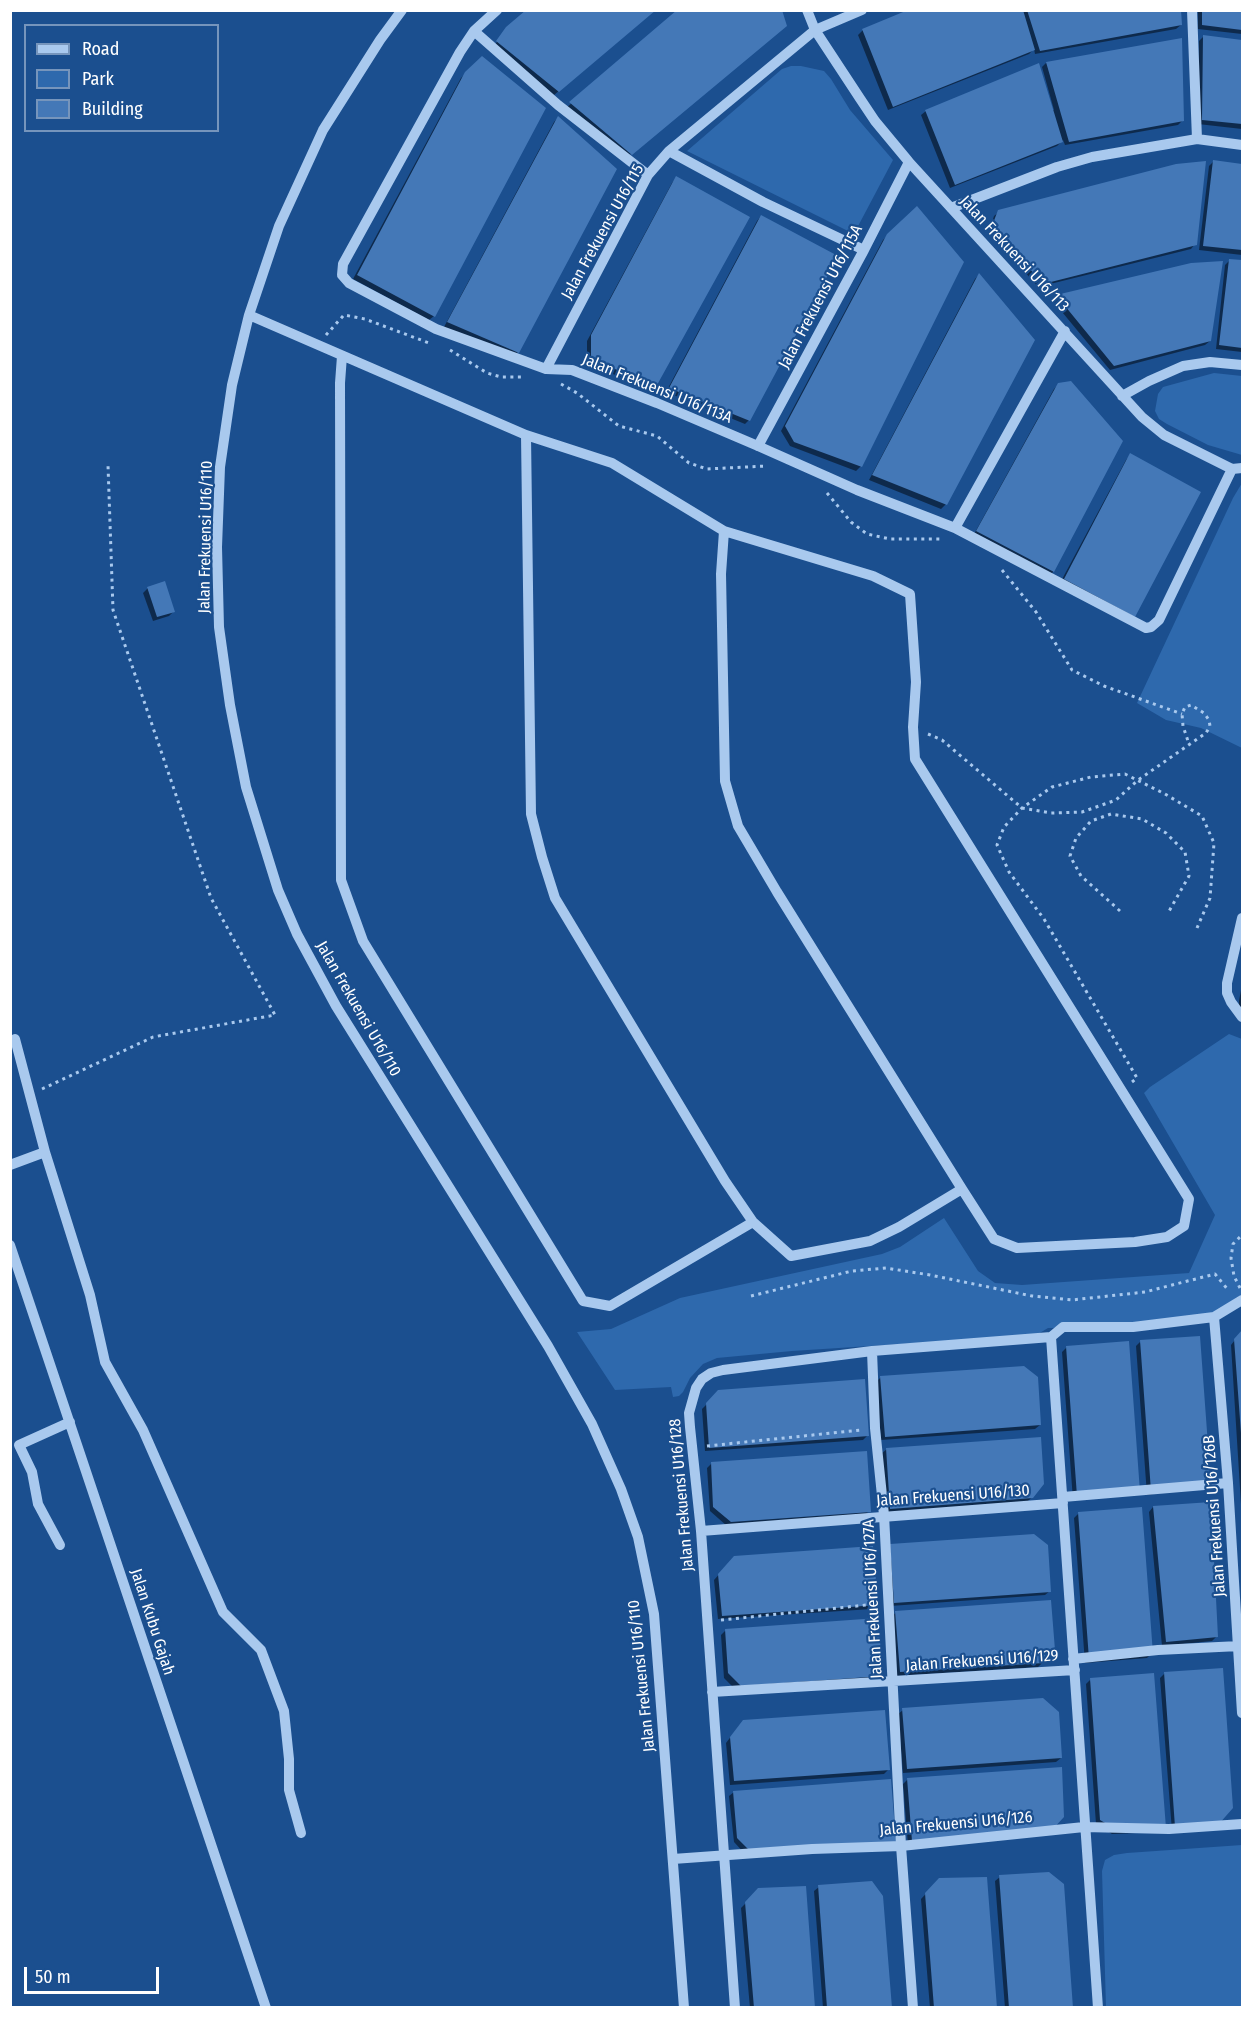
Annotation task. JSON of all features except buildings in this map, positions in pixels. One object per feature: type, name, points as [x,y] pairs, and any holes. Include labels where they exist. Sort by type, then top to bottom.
[{"type":"street","name":"Jalan Frekuensi U16/110","points":[[402,10],[380,40],[323,130],[279,226],[249,315],[232,385],[220,467],[217,547],[219,627],[230,705],[246,787],[278,890],[297,934],[336,1006],[548,1346],[592,1424],[621,1489],[638,1537],[654,1614],[684,2007]]},
{"type":"street","name":"Jalan Frekuensi U16/113A","points":[[497,10],[474,32],[460,52],[343,264],[342,275],[349,283],[436,329],[546,369],[572,370],[657,403],[857,490],[955,528],[1141,627],[1151,627],[1159,620],[1237,468]]},
{"type":"street","name":"Jalan Frekuensi U16/113","points":[[807,10],[814,30],[876,121],[909,162],[1122,396],[1164,435],[1237,468]]},
{"type":"street","name":"Jalan Frekuensi U16/115","points":[[546,369],[648,176],[669,151],[814,30],[862,10]]},
{"type":"street","points":[[1192,10],[1197,139]]},
{"type":"street","points":[[474,32],[558,105],[648,176]]},
{"type":"street","points":[[951,208],[1057,167],[1092,157],[1197,139],[1242,145]]},
{"type":"street","points":[[669,151],[763,201],[864,250]]},
{"type":"street","name":"Jalan Frekuensi U16/115A","points":[[758,446],[909,162]]},
{"type":"street","points":[[249,315],[526,435],[612,462],[724,531],[873,576],[910,594],[916,682],[913,727],[915,759],[1189,1199],[1184,1226],[1167,1237],[1135,1242],[1017,1248],[994,1239],[962,1189],[738,826],[725,782],[721,574],[724,531]]},
{"type":"street","points":[[955,528],[1065,331]]},
{"type":"street","points":[[342,356],[340,382],[341,880],[363,941],[583,1301],[610,1306],[753,1222]]},
{"type":"street","points":[[1122,396],[1183,366],[1210,362],[1242,365]]},
{"type":"street","points":[[526,435],[531,814],[555,898],[725,1181],[753,1222],[791,1256],[870,1241],[899,1227],[962,1189]]},
{"type":"street","points":[[1242,918],[1227,983],[1227,993],[1242,1017]]},
{"type":"street","points":[[15,1039],[45,1152],[90,1295],[105,1362],[143,1430],[224,1612],[261,1650],[284,1711],[289,1759],[289,1790],[301,1833]]},
{"type":"street","points":[[10,1165],[45,1152]]},
{"type":"street","name":"Jalan Kubu Gajah","points":[[10,1245],[266,2007]]},
{"type":"street","points":[[1214,1317],[1241,1298]]},
{"type":"street","name":"Jalan Frekuensi U16/128","points":[[735,2007],[701,1531],[689,1420],[692,1399],[702,1379],[711,1373],[723,1370],[872,1351],[1051,1337],[1063,1327],[1133,1327],[1214,1317]]},
{"type":"street","name":"Jalan Frekuensi U16/126B","points":[[1214,1317],[1238,1574],[1242,1713]]},
{"type":"street","points":[[1051,1337],[1098,2007]]},
{"type":"street","name":"Jalan Frekuensi U16/127A","points":[[872,1351],[875,1428],[884,1515],[901,1846],[913,2007]]},
{"type":"street","points":[[60,1545],[38,1504],[32,1472],[15,1446],[70,1422]]},
{"type":"street","name":"Jalan Frekuensi U16/130","points":[[701,1531],[1063,1500],[1228,1483]]},
{"type":"street","name":"Jalan Frekuensi U16/129","points":[[711,1692],[892,1682],[1074,1664],[1158,1650],[1239,1646]]},
{"type":"street","name":"Jalan Frekuensi U16/126","points":[[673,1859],[812,1849],[901,1846],[1084,1827],[1169,1829],[1242,1824]]},
{"type":"path","points":[[317,345],[344,315],[365,319],[431,344]]},
{"type":"path","points":[[440,347],[450,350],[494,375],[524,377]]},
{"type":"path","points":[[554,380],[577,393],[619,426],[657,436],[688,463],[707,469],[771,466]]},
{"type":"path","points":[[29,1094],[153,1037],[275,1015],[211,898],[113,610],[108,465]]},
{"type":"path","points":[[825,490],[850,522],[867,534],[890,539],[943,539]]},
{"type":"path","points":[[1001,568],[1036,612],[1072,669],[1104,686],[1182,714]]},
{"type":"path","points":[[913,727],[942,740],[1022,808],[1051,813],[1083,812],[1116,800],[1138,780],[1206,734],[1210,726],[1209,720],[1198,708],[1191,705],[1185,707],[1182,714],[1182,726],[1189,744]]},
{"type":"path","points":[[1120,1089],[1137,1078],[1044,919],[1009,872],[997,845],[1004,827],[1022,808],[1053,787],[1091,777],[1125,774],[1166,794],[1202,816],[1214,843],[1210,898],[1197,928]]},
{"type":"path","points":[[1120,911],[1081,876],[1070,856],[1076,838],[1091,821],[1111,814],[1142,819],[1166,833],[1185,852],[1189,876],[1168,913]]},
{"type":"path","points":[[1241,1298],[1231,1258],[1233,1244],[1242,1234]]},
{"type":"path","points":[[751,1296],[852,1271],[886,1268],[1032,1296],[1072,1300],[1145,1292],[1215,1274],[1241,1298]]},
{"type":"path","points":[[693,1448],[875,1428]]},
{"type":"path","points":[[707,1622],[887,1603]]},
{"type":"green space","points":[[791,66],[824,71],[850,110],[893,160],[856,230],[850,232],[687,151],[782,69]]},
{"type":"green space","points":[[1214,373],[1242,376],[1242,455],[1208,445],[1159,419],[1155,411],[1158,394],[1163,387]]},
{"type":"green space","points":[[1242,483],[1242,748],[1201,728],[1166,720],[1137,703]]},
{"type":"green space","points":[[1229,1034],[1242,1039],[1242,1295],[1214,1318],[1125,1327],[1048,1328],[1038,1334],[1026,1336],[717,1358],[703,1364],[690,1378],[683,1392],[673,1397],[671,1387],[615,1390],[577,1332],[611,1329],[680,1298],[882,1254],[900,1247],[944,1218],[978,1271],[995,1283],[1022,1285],[1189,1273],[1215,1215],[1144,1093]]},
{"type":"green space","points":[[1242,1845],[1242,2007],[1106,2007],[1102,1871],[1105,1860],[1114,1855],[1127,1853]]}]
